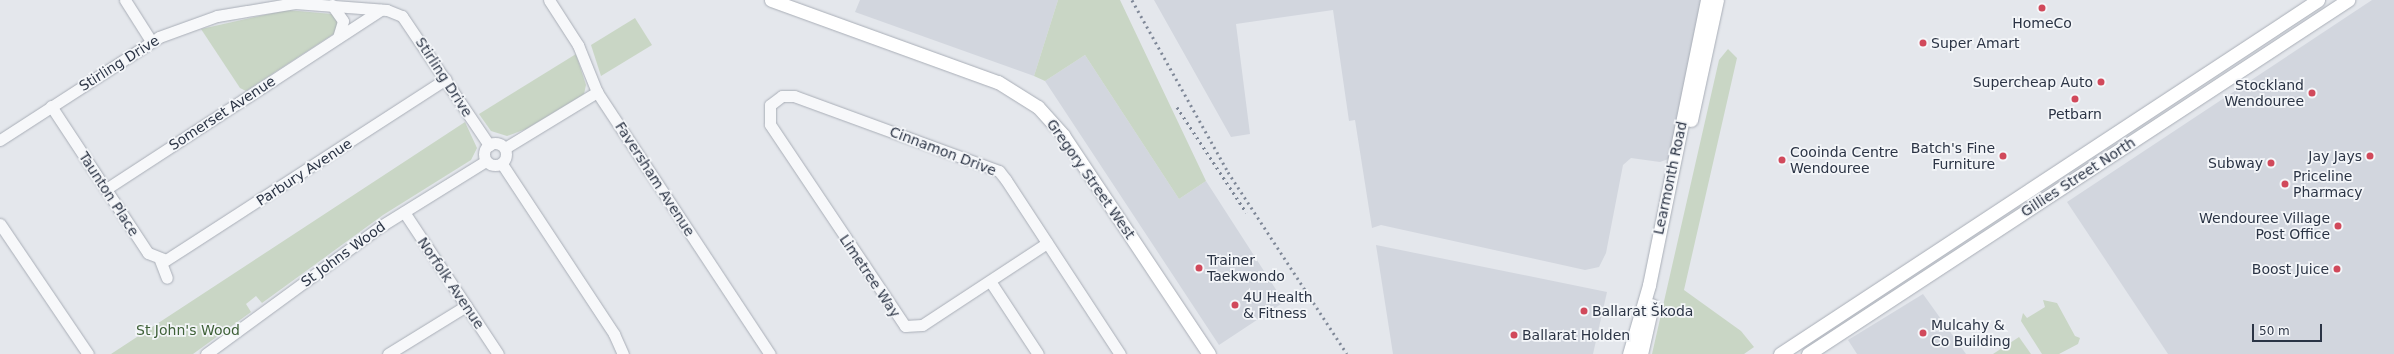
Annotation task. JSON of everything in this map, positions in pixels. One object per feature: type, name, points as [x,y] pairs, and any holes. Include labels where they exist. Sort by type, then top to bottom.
[{"type":"main road","name":"Gregory Street West","points":[[771,0],[998,82],[1038,107],[1064,135],[1209,354]]},
{"type":"main road","name":"Gillies Street North","points":[[1780,354],[2318,0]]},
{"type":"main road","name":"Gillies Street North","points":[[1808,354],[2069,183],[2333,4],[2348,0]]},
{"type":"main road","name":"Learmonth Road","points":[[1629,354],[1649,285],[1674,179],[1712,1]]},
{"type":"main road","points":[[2060,170],[2069,183]]},
{"type":"main road","name":"Learmonth Road","points":[[1641,354],[1674,179]]},
{"type":"street","points":[[125,0],[151,41]]},
{"type":"street","name":"Faversham Avenue","points":[[548,0],[581,50],[597,92],[770,354]]},
{"type":"street","name":"Stirling Drive","points":[[0,140],[151,41],[199,21],[287,3],[332,5],[381,10],[404,17],[489,145]]},
{"type":"street","points":[[332,5],[343,21],[338,38]]},
{"type":"street","name":"Somerset Avenue","points":[[106,189],[381,10]]},
{"type":"street","name":"Parbury Avenue","points":[[160,260],[176,256],[446,80]]},
{"type":"street","points":[[505,148],[597,92]]},
{"type":"street","name":"Cinnamon Drive","points":[[772,102],[782,96],[794,96],[993,168],[1004,176],[1046,243],[1120,354]]},
{"type":"street","name":"Limetree Way","points":[[772,102],[768,114],[770,124],[901,323],[910,327],[920,326],[1046,243]]},
{"type":"street","name":"Taunton Place","points":[[51,106],[148,253],[160,260]]},
{"type":"street","points":[[496,143],[505,148],[507,155],[502,164],[495,166],[486,161],[484,151],[489,145],[496,143]]},
{"type":"street","name":"St Johns Wood","points":[[206,354],[218,350],[404,212],[486,161]]},
{"type":"street","points":[[502,164],[614,334],[623,354]]},
{"type":"street","name":"Norfolk Avenue","points":[[404,212],[498,354]]},
{"type":"street","points":[[0,224],[88,354]]},
{"type":"street","points":[[160,260],[167,278]]},
{"type":"street","points":[[990,281],[1038,354]]},
{"type":"street","points":[[388,354],[466,306]]},
{"type":"shaded area","points":[[860,0],[1058,0],[1034,76],[855,12]]},
{"type":"shaded area","points":[[1154,0],[1708,0],[1674,157],[1660,162],[1631,158],[1623,165],[1606,253],[1599,267],[1585,270],[1381,225],[1372,228],[1355,120],[1349,121],[1333,10],[1236,24],[1250,134],[1231,137]]},
{"type":"shaded area","name":"Stockland Wendouree","points":[[2372,0],[2394,0],[2394,354],[2168,354],[2067,202]]},
{"type":"shaded area","points":[[1085,55],[1179,199],[1206,181],[1284,302],[1219,345],[1045,81]]},
{"type":"shaded area","points":[[1376,245],[1607,292],[1593,354],[1393,354]]},
{"type":"shaded area","points":[[1923,294],[1966,354],[1857,354],[1848,340]]},
{"type":"green space","points":[[1058,0],[1120,0],[1206,181],[1179,199],[1085,55],[1045,81],[1034,76]]},
{"type":"green space","points":[[287,10],[332,14],[339,21],[335,33],[246,91],[240,88],[201,29]]},
{"type":"green space","points":[[635,18],[652,45],[601,76],[591,45]]},
{"type":"green space","points":[[1728,49],[1737,58],[1684,290],[1741,331],[1754,347],[1744,354],[1652,354],[1719,60]]},
{"type":"green space","points":[[576,54],[586,85],[584,94],[526,129],[507,136],[491,131],[479,114]]},
{"type":"green space","name":"St John's Wood","points":[[465,122],[477,148],[471,160],[383,215],[262,303],[256,296],[246,304],[251,312],[193,354],[111,354]]},
{"type":"green space","points":[[2043,300],[2057,303],[2075,336],[2080,338],[2078,344],[2059,354],[2042,354],[2021,321],[2023,313],[2027,318],[2045,307]]},
{"type":"green space","points":[[2019,337],[2031,354],[1993,354]]},
{"type":"railway","points":[[1132,0],[1228,172],[1347,354]]},
{"type":"railway","points":[[1177,107],[1246,212]]},
{"type":"place","name":"HomeCo","points":[[2042,8]]},
{"type":"place","name":"Super Amart","points":[[1923,43]]},
{"type":"place","name":"Supercheap Auto","points":[[2101,82]]},
{"type":"place","name":"Stockland Wendouree","points":[[2312,93]]},
{"type":"place","name":"Petbarn","points":[[2075,99]]},
{"type":"place","name":"Batch's Fine Furniture","points":[[2003,156]]},
{"type":"place","name":"Jay Jays","points":[[2370,156]]},
{"type":"place","name":"Cooinda Centre Wendouree","points":[[1782,160]]},
{"type":"place","name":"Subway","points":[[2271,163]]},
{"type":"place","name":"Priceline Pharmacy","points":[[2285,184]]},
{"type":"place","name":"Wendouree Village Post Office","points":[[2338,226]]},
{"type":"place","name":"Trainer Taekwondo","points":[[1199,268]]},
{"type":"place","name":"Boost Juice","points":[[2337,269]]},
{"type":"place","name":"4U Health & Fitness","points":[[1235,305]]},
{"type":"place","name":"Ballarat Škoda","points":[[1584,311]]},
{"type":"place","name":"Mulcahy & Co Building","points":[[1923,333]]},
{"type":"place","name":"Ballarat Holden","points":[[1514,335]]}]
